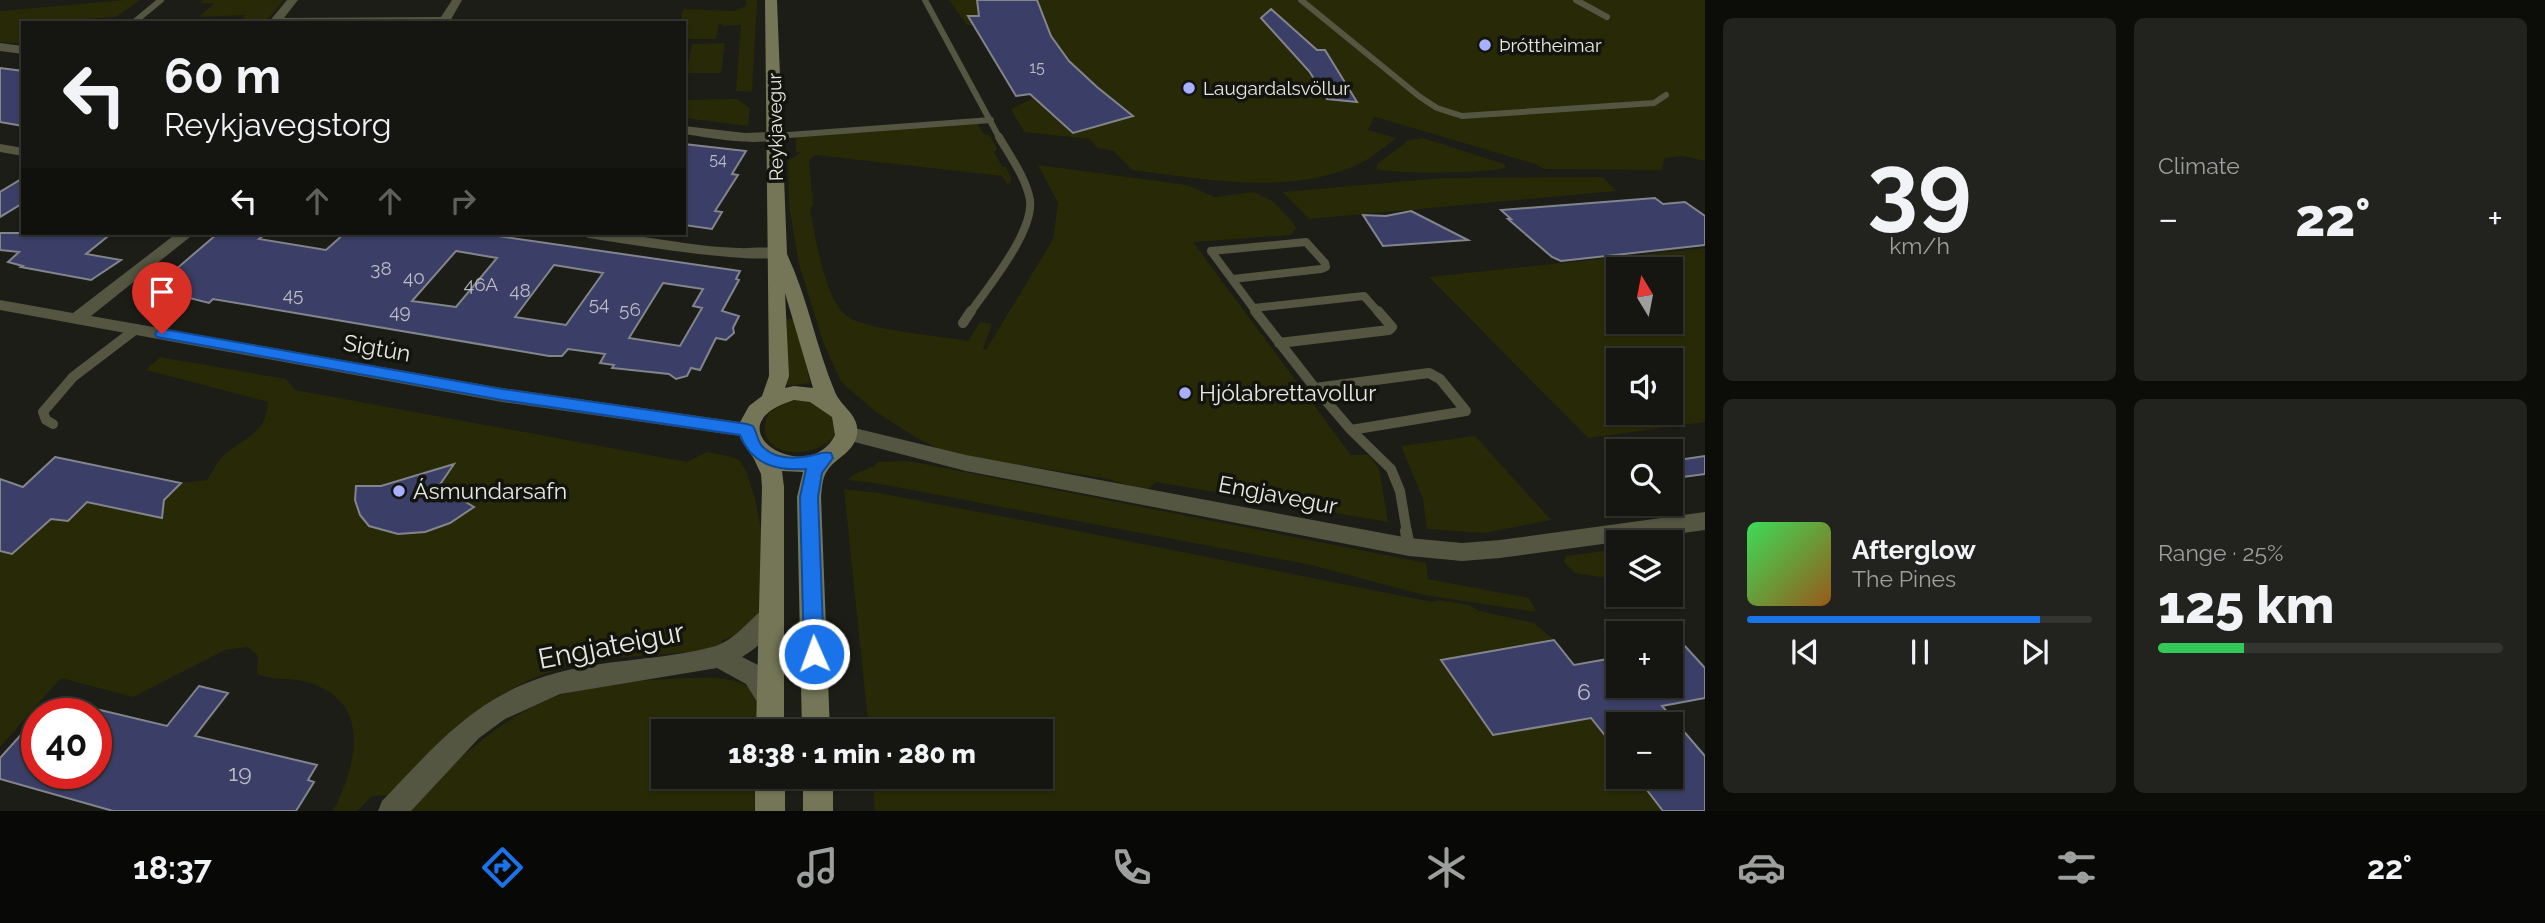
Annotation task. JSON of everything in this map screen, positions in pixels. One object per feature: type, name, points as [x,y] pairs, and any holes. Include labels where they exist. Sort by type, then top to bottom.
[{"type":"street","points":[[275,21],[293,0]]},
{"type":"street","points":[[444,21],[457,0]]},
{"type":"street","name":"Reykjavegur","points":[[771,0],[779,376],[771,399]]},
{"type":"street","points":[[0,47],[21,50]]},
{"type":"street","points":[[686,130],[745,137],[775,136]]},
{"type":"street","points":[[0,148],[21,152]]},
{"type":"street","points":[[76,319],[184,235]]},
{"type":"street","points":[[602,235],[731,253],[778,254]]},
{"type":"street","name":"Reykjavegur","points":[[778,254],[793,282],[817,373],[828,400]]},
{"type":"street","name":"Sigtún","points":[[0,305],[502,395],[723,429],[747,430]]},
{"type":"street","points":[[816,719],[809,497],[814,471],[835,451],[846,433],[844,415],[828,400],[806,393],[771,399],[754,412],[747,430],[752,445],[764,456],[787,464],[825,458]]},
{"type":"street","name":"Engjavegur","points":[[846,433],[966,463],[1409,547],[1462,552],[1500,549],[1705,521]]},
{"type":"street","points":[[764,456],[772,474],[773,487],[771,719]]},
{"type":"street","name":"Engjateigur","points":[[391,811],[470,729],[496,710],[521,697],[561,683],[719,657],[752,638],[772,615]]},
{"type":"street","name":"Engjateigur","points":[[719,657],[755,676],[771,702]]},
{"type":"street","points":[[770,811],[771,789]]},
{"type":"street","points":[[818,789],[818,811]]},
{"type":"lane","points":[[136,21],[162,0]]},
{"type":"lane","points":[[925,0],[1028,191],[1030,212],[1017,240],[963,323]]},
{"type":"lane","points":[[1301,0],[1420,97],[1437,107],[1462,116],[1654,103],[1666,95]]},
{"type":"lane","points":[[1576,0],[1607,17]]},
{"type":"lane","points":[[775,136],[990,120]]},
{"type":"lane","points":[[1233,279],[1321,269],[1326,267],[1325,263],[1306,242],[1211,251],[1314,388],[1350,430],[1391,469],[1400,491],[1409,547]]},
{"type":"lane","points":[[1254,309],[1364,296],[1392,327],[1389,330],[1279,343]]},
{"type":"lane","points":[[53,424],[46,419],[43,412],[49,402],[79,374],[136,329]]},
{"type":"lane","points":[[1314,388],[1434,373],[1466,411],[1350,430]]},
{"type":"shaded area","points":[[140,0],[116,17],[81,21],[21,21],[21,44],[0,42],[0,11]]},
{"type":"shaded area","points":[[203,0],[284,0],[268,19],[242,19],[246,15],[199,17],[214,3],[200,3]]},
{"type":"shaded area","points":[[746,0],[757,0],[752,92],[736,91],[741,25],[723,26],[719,23],[716,39],[686,39],[686,21],[680,21],[683,9],[734,11],[746,6]]},
{"type":"shaded area","points":[[949,0],[1705,0],[1705,161],[1683,156],[1665,158],[1662,170],[1544,169],[1535,164],[1375,117],[1368,130],[1396,138],[1361,163],[1306,180],[1248,183],[1132,170],[1114,151],[1098,148],[1089,139],[1024,132],[1011,109],[1034,98],[1030,94],[1016,96],[973,25],[967,25]]},
{"type":"shaded area","points":[[725,43],[721,73],[686,73],[692,44]]},
{"type":"shaded area","points":[[737,99],[750,108],[748,126],[686,118],[686,100]]},
{"type":"shaded area","points":[[977,123],[983,133],[991,137],[997,149],[994,152],[1002,167],[1006,167],[1011,182],[1007,184],[1002,176],[815,155],[809,160],[813,204],[810,210],[818,251],[832,296],[847,316],[886,329],[968,341],[980,322],[992,324],[983,349],[986,350],[1053,239],[1058,203],[1038,165],[1187,185],[1215,197],[1254,192],[1274,202],[1297,230],[1293,230],[1294,233],[1289,235],[1193,242],[1351,455],[1368,455],[1379,468],[1388,522],[1156,482],[1146,491],[1108,479],[1022,465],[1002,465],[947,453],[876,412],[841,382],[823,342],[799,264],[789,206],[788,161],[800,153],[796,152],[796,137]]},
{"type":"shaded area","points":[[1423,138],[1504,164],[1506,168],[1441,173],[1377,169],[1377,164],[1409,140]]},
{"type":"shaded area","points":[[1603,177],[1616,191],[1309,219],[1283,192],[1443,178]]},
{"type":"shaded area","points":[[1705,248],[1705,422],[1588,438],[1429,277],[1606,258],[1606,334],[1684,334],[1684,257],[1619,257]]},
{"type":"shaded area","points":[[796,320],[810,383],[787,386],[784,321]]},
{"type":"shaded area","points":[[160,357],[286,379],[295,390],[687,462],[707,452],[733,457],[740,461],[746,471],[755,498],[762,535],[760,613],[740,634],[722,640],[721,650],[595,661],[531,679],[508,691],[466,720],[428,756],[393,795],[372,796],[357,811],[333,811],[348,775],[354,738],[351,721],[343,705],[330,692],[310,683],[257,674],[258,656],[247,647],[225,650],[133,697],[61,678],[43,698],[21,698],[21,723],[0,747],[0,551],[12,554],[51,519],[69,521],[87,502],[161,517],[165,500],[181,483],[207,480],[223,456],[252,435],[263,422],[268,402],[146,370]]},
{"type":"shaded area","points":[[810,401],[835,417],[836,434],[826,444],[813,450],[786,451],[774,446],[767,438],[765,427],[769,413],[787,402]]},
{"type":"shaded area","points":[[1475,436],[1551,520],[1484,533],[1427,529],[1423,499],[1401,446]]},
{"type":"shaded area","points":[[909,461],[1426,563],[1428,579],[1529,598],[1536,612],[1424,595],[1311,565],[848,480],[878,462]]},
{"type":"shaded area","points":[[844,489],[879,493],[1068,529],[1432,602],[1438,600],[1469,605],[1479,611],[1534,623],[1554,640],[1441,660],[1493,735],[1606,715],[1606,789],[1646,789],[1663,811],[875,811],[873,789],[1053,789],[1053,719],[868,719]]},
{"type":"shaded area","points":[[1606,551],[1606,578],[1575,573],[1564,562],[1566,556]]},
{"type":"shaded area","points":[[722,678],[741,683],[757,694],[756,719],[651,719],[651,789],[755,789],[754,811],[405,811],[476,744],[516,716],[537,704],[575,690],[621,682]]},
{"type":"building","points":[[977,0],[1037,0],[1051,36],[1069,61],[1133,116],[1073,133],[1030,94],[1016,96],[968,16],[979,16]]},
{"type":"building","points":[[1271,9],[1317,50],[1325,50],[1357,102],[1327,99],[1309,71],[1261,18]]},
{"type":"building","points":[[0,68],[21,71],[21,126],[0,122]]},
{"type":"building","points":[[686,144],[746,151],[732,174],[738,175],[715,211],[722,212],[712,229],[686,225]]},
{"type":"building","points":[[21,179],[21,204],[0,217],[0,192]]},
{"type":"building","points":[[1655,198],[1663,204],[1685,202],[1705,216],[1705,245],[1561,261],[1552,257],[1501,210]]},
{"type":"building","points":[[1411,211],[1468,240],[1383,246],[1363,215],[1386,216]]},
{"type":"building","points":[[0,233],[110,235],[86,254],[121,260],[91,280],[21,267],[23,266],[8,262],[19,252],[0,250]]},
{"type":"building","points":[[216,235],[264,235],[259,239],[326,250],[343,235],[491,235],[740,271],[736,279],[739,280],[722,311],[739,316],[733,328],[734,333],[726,340],[716,338],[700,370],[691,368],[687,376],[676,379],[669,374],[612,368],[614,365],[600,363],[605,354],[568,349],[562,356],[549,356],[213,299],[209,303],[170,293],[160,283]],"holes":[[[456,251],[497,258],[456,307],[412,301]],[[554,265],[603,273],[566,325],[515,317]],[[663,283],[703,289],[693,306],[702,308],[680,346],[629,338]]]},
{"type":"building","points":[[1705,456],[1705,474],[1683,477],[1683,459]]},
{"type":"building","points":[[55,457],[181,483],[164,500],[162,518],[87,502],[68,521],[51,519],[12,554],[0,551],[0,479],[23,487]]},
{"type":"building","name":"Ásmundarsafn","points":[[454,464],[439,486],[474,507],[450,523],[425,532],[398,534],[369,526],[360,515],[355,500],[356,486],[381,486]]},
{"type":"building","points":[[1554,640],[1574,665],[1606,659],[1606,698],[1683,698],[1685,646],[1705,668],[1705,698],[1662,706],[1667,712],[1606,712],[1606,737],[1591,718],[1493,735],[1441,660]]},
{"type":"building","points":[[199,686],[228,693],[195,736],[317,765],[308,780],[314,782],[296,811],[113,811],[35,789],[112,789],[112,713],[167,726]]},
{"type":"building","points":[[1683,730],[1705,756],[1705,811],[1663,811],[1646,789],[1683,789]]},
{"type":"building","points":[[21,735],[21,785],[0,779],[0,758]]},
{"type":"place","name":"Þróttheimar","points":[[1485,45]]},
{"type":"place","name":"Laugardalsvöllur","points":[[1189,88]]},
{"type":"place","name":"Hjólabrettavollur","points":[[1185,393]]},
{"type":"place","name":"Ásmundarsafn","points":[[399,491]]},
{"type":"route","points":[[162,334],[502,395],[723,429],[747,430],[748,438],[757,451],[775,461],[800,464],[825,458],[814,471],[809,497],[814,654]]}]
